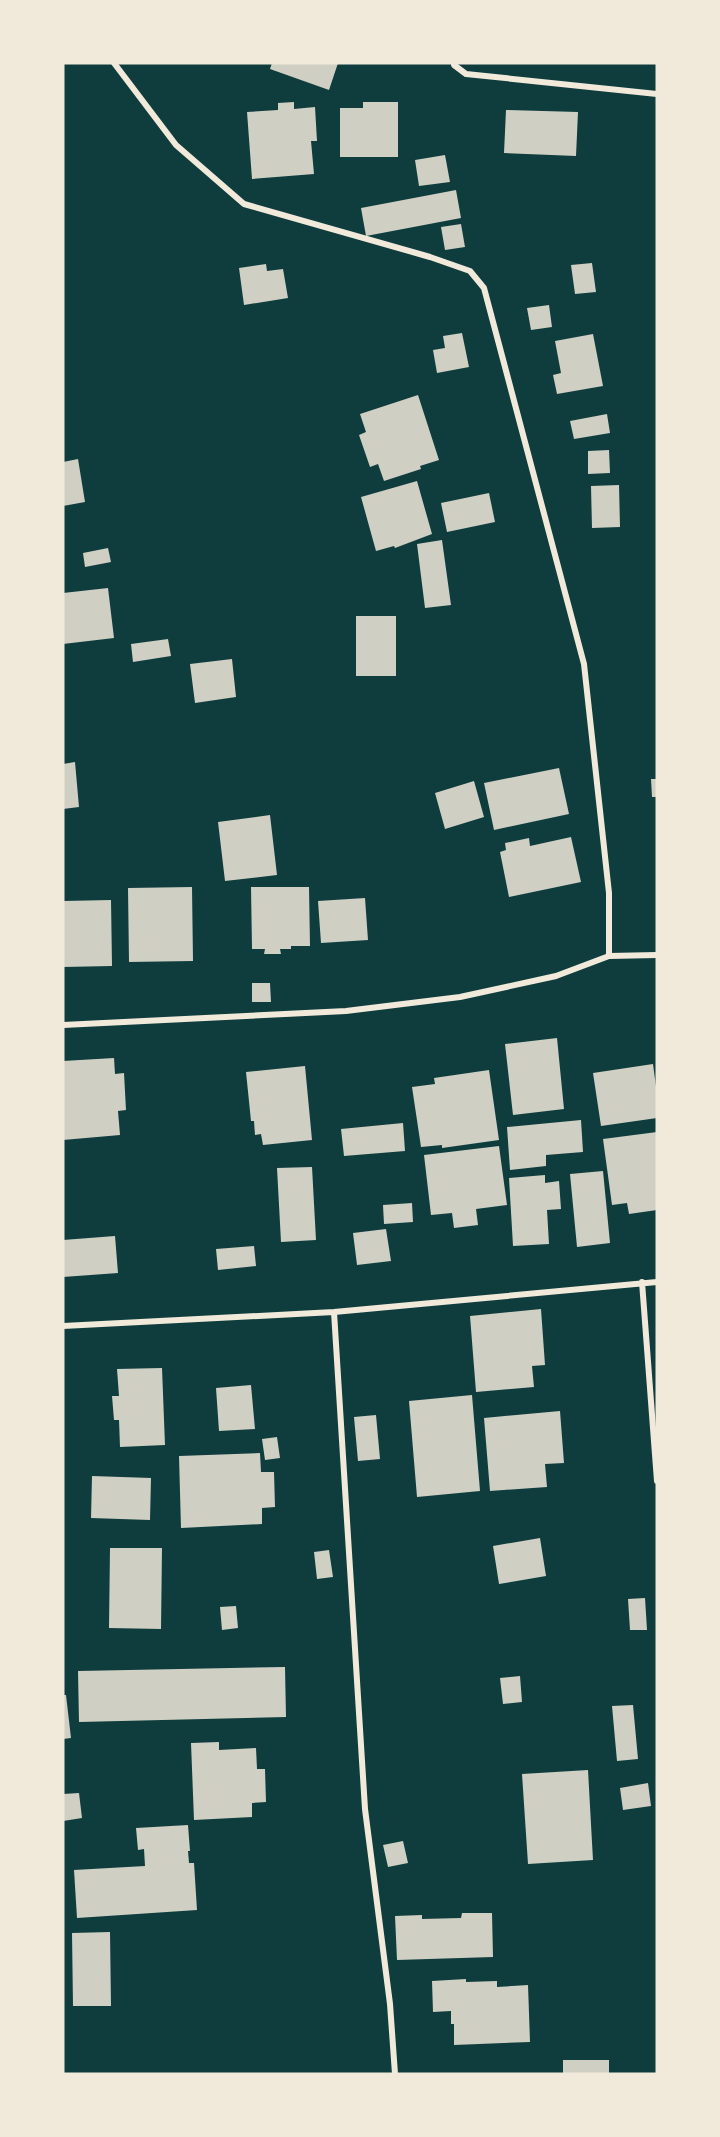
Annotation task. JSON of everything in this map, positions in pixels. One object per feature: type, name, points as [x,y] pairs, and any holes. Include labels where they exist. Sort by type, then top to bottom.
[{"type":"street","points":[[114,63],[176,145],[244,204],[430,257],[470,271],[484,288],[584,664],[609,894],[609,956]]},
{"type":"street","points":[[454,63],[466,74],[657,94]]},
{"type":"street","points":[[63,1025],[346,1011],[460,997],[556,976],[609,956],[657,955]]},
{"type":"street","points":[[642,1282],[657,1481]]},
{"type":"street","points":[[63,1326],[334,1312],[657,1282]]},
{"type":"street","points":[[334,1312],[364,1809],[390,2004],[395,2074]]},
{"type":"building","points":[[272,63],[338,63],[329,90],[270,69]]},
{"type":"building","points":[[294,102],[294,109],[315,107],[317,141],[311,141],[314,174],[252,179],[247,112],[278,110],[278,103]]},
{"type":"building","points":[[363,102],[398,102],[398,157],[340,157],[340,108],[363,108]]},
{"type":"building","points":[[506,110],[578,112],[576,156],[504,153]]},
{"type":"building","points":[[445,155],[450,182],[419,186],[415,160]]},
{"type":"building","points":[[456,190],[461,218],[366,236],[361,208]]},
{"type":"building","points":[[461,224],[465,247],[445,250],[441,227]]},
{"type":"building","points":[[592,263],[596,292],[575,294],[571,265]]},
{"type":"building","points":[[266,264],[267,271],[283,269],[288,298],[244,305],[239,268]]},
{"type":"building","points":[[549,305],[552,327],[531,330],[527,308]]},
{"type":"building","points":[[462,333],[469,367],[437,373],[433,350],[445,348],[443,336]]},
{"type":"building","points":[[593,334],[603,386],[557,394],[553,375],[561,373],[555,341]]},
{"type":"building","points":[[418,395],[439,460],[420,466],[421,469],[384,481],[378,464],[370,467],[359,435],[366,432],[360,414]]},
{"type":"building","points":[[607,414],[610,433],[574,439],[570,421]]},
{"type":"building","points":[[609,450],[610,473],[588,474],[588,451]]},
{"type":"building","points":[[78,459],[85,502],[63,506],[63,462]]},
{"type":"building","points":[[417,481],[432,534],[395,548],[394,546],[376,551],[361,497]]},
{"type":"building","points":[[619,485],[620,527],[592,528],[591,486]]},
{"type":"building","points":[[489,493],[495,522],[447,532],[441,503]]},
{"type":"building","points":[[442,540],[451,605],[425,608],[417,544]]},
{"type":"building","points":[[108,548],[111,562],[85,567],[83,553]]},
{"type":"building","points":[[108,588],[114,638],[63,644],[63,593]]},
{"type":"building","points":[[356,616],[396,616],[396,676],[356,676]]},
{"type":"building","points":[[168,639],[171,656],[133,662],[131,644]]},
{"type":"building","points":[[232,659],[236,697],[195,703],[190,664]]},
{"type":"building","points":[[75,762],[79,807],[63,809],[63,764]]},
{"type":"building","points":[[559,768],[569,814],[494,830],[484,783]]},
{"type":"building","points":[[651,779],[657,779],[657,797],[652,797]]},
{"type":"building","points":[[474,781],[484,817],[445,829],[435,793]]},
{"type":"building","points":[[270,815],[277,875],[225,881],[218,822]]},
{"type":"building","points":[[571,837],[581,882],[509,897],[500,852],[506,850],[505,843],[529,838],[530,846]]},
{"type":"building","points":[[192,887],[193,961],[129,962],[128,888]]},
{"type":"building","points":[[251,887],[309,887],[310,946],[291,946],[291,949],[280,949],[281,954],[264,954],[265,949],[252,949]]},
{"type":"building","points":[[365,898],[368,940],[321,943],[318,901]]},
{"type":"building","points":[[111,900],[112,966],[63,967],[63,901]]},
{"type":"building","points":[[252,983],[270,983],[271,1002],[252,1002]]},
{"type":"building","points":[[557,1038],[564,1109],[513,1115],[505,1044]]},
{"type":"building","points":[[114,1058],[115,1074],[124,1073],[126,1110],[118,1111],[120,1135],[63,1140],[63,1061]]},
{"type":"building","points":[[653,1064],[657,1118],[601,1126],[593,1073]]},
{"type":"building","points":[[305,1066],[312,1140],[263,1145],[261,1134],[255,1135],[254,1121],[251,1121],[246,1072]]},
{"type":"building","points":[[489,1070],[499,1140],[442,1148],[442,1145],[421,1147],[412,1087],[435,1084],[434,1078]]},
{"type":"building","points":[[581,1120],[583,1152],[546,1155],[546,1166],[510,1170],[507,1127]]},
{"type":"building","points":[[403,1123],[405,1151],[344,1156],[341,1129]]},
{"type":"building","points":[[657,1132],[657,1210],[629,1214],[627,1203],[612,1205],[603,1139]]},
{"type":"building","points":[[499,1146],[507,1205],[476,1209],[478,1225],[454,1228],[452,1213],[431,1215],[424,1155]]},
{"type":"building","points":[[312,1167],[316,1240],[281,1242],[277,1168]]},
{"type":"building","points":[[603,1171],[610,1243],[577,1247],[570,1174]]},
{"type":"building","points":[[545,1175],[545,1183],[559,1181],[561,1209],[547,1210],[549,1244],[513,1246],[509,1178]]},
{"type":"building","points":[[412,1203],[413,1222],[384,1224],[383,1205]]},
{"type":"building","points":[[386,1229],[391,1261],[357,1265],[353,1233]]},
{"type":"building","points":[[115,1236],[118,1273],[63,1277],[63,1240]]},
{"type":"building","points":[[254,1246],[256,1266],[218,1270],[216,1249]]},
{"type":"building","points":[[541,1309],[545,1365],[532,1366],[534,1387],[476,1392],[470,1316]]},
{"type":"building","points":[[162,1368],[165,1445],[120,1447],[119,1420],[114,1420],[112,1396],[119,1396],[117,1369]]},
{"type":"building","points":[[251,1385],[255,1429],[219,1431],[216,1388]]},
{"type":"building","points":[[472,1395],[480,1491],[417,1497],[409,1401]]},
{"type":"building","points":[[560,1411],[564,1463],[545,1464],[547,1487],[490,1491],[484,1418]]},
{"type":"building","points":[[376,1415],[380,1459],[358,1461],[354,1417]]},
{"type":"building","points":[[277,1437],[280,1458],[265,1460],[262,1439]]},
{"type":"building","points":[[260,1453],[261,1472],[274,1472],[275,1507],[262,1508],[262,1524],[181,1528],[179,1456]]},
{"type":"building","points":[[92,1476],[151,1478],[150,1520],[91,1518]]},
{"type":"building","points":[[540,1538],[546,1576],[499,1584],[493,1546]]},
{"type":"building","points":[[110,1548],[162,1548],[161,1629],[109,1628]]},
{"type":"building","points":[[329,1550],[333,1577],[317,1579],[314,1552]]},
{"type":"building","points":[[645,1598],[647,1630],[630,1630],[628,1599]]},
{"type":"building","points":[[236,1606],[238,1628],[222,1630],[220,1607]]},
{"type":"building","points":[[285,1667],[286,1717],[79,1722],[78,1671]]},
{"type":"building","points":[[520,1676],[522,1702],[503,1704],[500,1678]]},
{"type":"building","points":[[63,1695],[66,1695],[71,1738],[63,1739]]},
{"type":"building","points":[[633,1705],[638,1759],[617,1761],[612,1706]]},
{"type":"building","points":[[219,1742],[219,1750],[256,1748],[257,1769],[265,1769],[266,1802],[252,1803],[252,1817],[194,1820],[191,1743]]},
{"type":"building","points":[[588,1770],[593,1860],[528,1864],[522,1774]]},
{"type":"building","points":[[648,1783],[651,1806],[623,1810],[620,1788]]},
{"type":"building","points":[[79,1793],[82,1818],[63,1821],[63,1794]]},
{"type":"building","points":[[188,1825],[189,1863],[194,1863],[197,1910],[77,1918],[74,1870],[145,1866],[144,1849],[138,1850],[136,1828]]},
{"type":"building","points":[[403,1841],[408,1863],[388,1867],[383,1845]]},
{"type":"building","points":[[462,1913],[492,1913],[493,1957],[397,1960],[395,1916],[422,1915],[422,1919],[461,1918]]},
{"type":"building","points":[[110,1932],[111,2006],[73,2006],[72,1933]]},
{"type":"building","points":[[466,1979],[466,1982],[497,1981],[497,1987],[528,1985],[530,2042],[454,2045],[454,2024],[451,2024],[451,2011],[433,2012],[432,1981]]},
{"type":"building","points":[[563,2060],[609,2060],[609,2074],[563,2074]]}]
